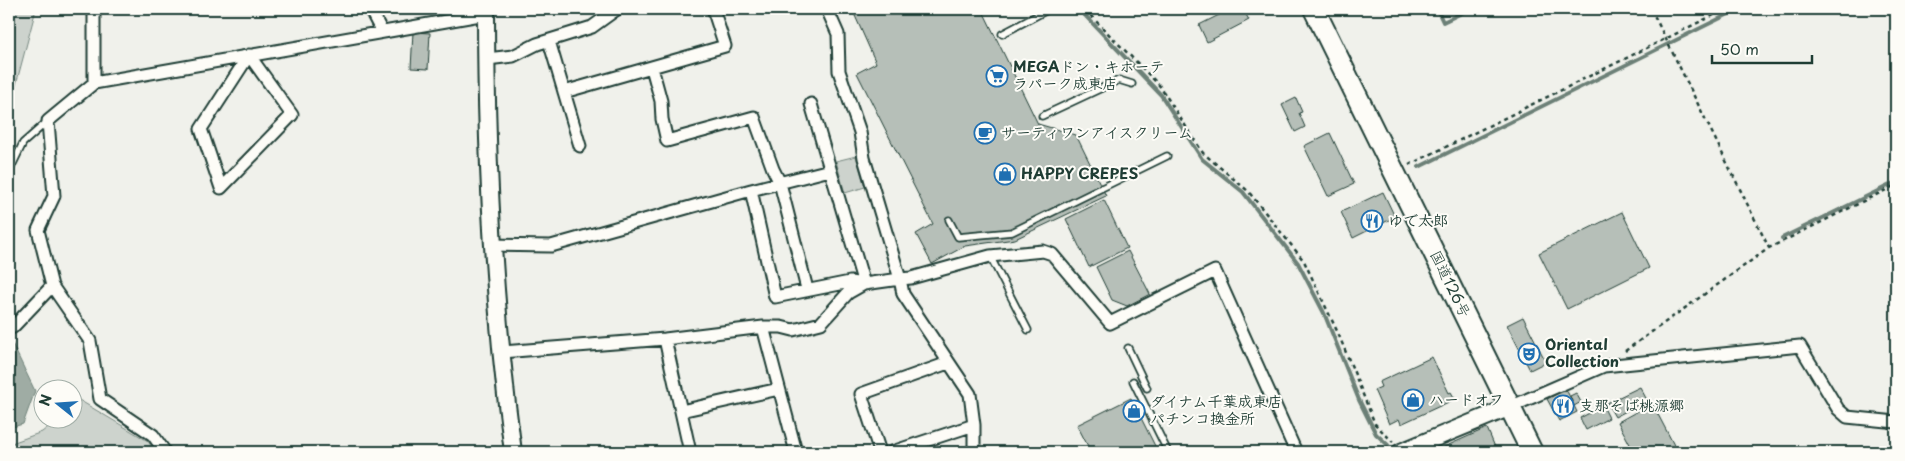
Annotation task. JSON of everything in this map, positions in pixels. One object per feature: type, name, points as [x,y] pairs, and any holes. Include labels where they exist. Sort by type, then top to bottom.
[{"type":"highway","name":"国道126号","points":[[1314,9],[1532,452]]},
{"type":"street","points":[[94,9],[94,83]]},
{"type":"street","points":[[370,9],[382,32]]},
{"type":"street","points":[[487,59],[513,56],[537,44],[592,28],[617,9]]},
{"type":"street","points":[[564,92],[725,46],[713,9]]},
{"type":"street","points":[[827,9],[838,34],[839,70],[860,132],[864,158],[900,278],[903,294],[970,394],[974,425],[974,450]]},
{"type":"street","points":[[165,452],[153,435],[100,399],[90,341],[52,286],[38,230],[54,196],[48,121],[94,83],[382,32],[486,11],[492,245],[513,452]]},
{"type":"street","points":[[549,41],[580,146]]},
{"type":"street","points":[[250,55],[292,115],[221,188],[201,129],[250,55]]},
{"type":"street","points":[[652,68],[661,101],[662,119],[668,141],[754,118],[780,183],[808,289]]},
{"type":"street","points":[[811,104],[864,284]]},
{"type":"street","points":[[492,245],[551,246],[830,170]]},
{"type":"street","points":[[751,190],[775,297],[850,282],[864,284],[912,278],[990,256],[1043,251],[1052,254],[1110,323],[1215,271],[1296,452]]},
{"type":"street","points":[[502,352],[664,339],[763,327],[781,327],[793,330],[821,323],[848,293],[864,284]]},
{"type":"street","points":[[9,329],[52,286]]},
{"type":"street","points":[[763,327],[796,452]]},
{"type":"street","points":[[664,339],[690,452]]},
{"type":"street","points":[[1402,452],[1604,366],[1800,346],[1838,409],[1847,416],[1896,422]]},
{"type":"street","points":[[880,452],[861,394],[948,363]]},
{"type":"street","points":[[681,411],[779,389]]},
{"type":"street","points":[[892,452],[974,425]]},
{"type":"lane","points":[[1002,34],[1049,9]]},
{"type":"lane","points":[[1042,116],[1119,80],[1132,84]]},
{"type":"lane","points":[[9,172],[23,143],[48,121]]},
{"type":"lane","points":[[949,220],[958,237],[1012,232],[1167,156]]},
{"type":"lane","points":[[990,256],[1028,330]]},
{"type":"lane","points":[[1128,348],[1147,388]]},
{"type":"lane","points":[[1133,381],[1168,452]]},
{"type":"path","points":[[1086,9],[1096,22],[1159,85],[1203,153],[1248,191],[1304,261],[1338,333],[1375,424],[1402,452]]},
{"type":"path","points":[[1651,9],[1769,248]]},
{"type":"path","points":[[1394,172],[1726,9]]},
{"type":"path","points":[[1604,366],[1769,248],[1896,186]]},
{"type":"shaded area","points":[[9,9],[36,9],[9,111]]},
{"type":"shaded area","points":[[856,156],[865,187],[845,193],[836,161]]},
{"type":"shaded area","points":[[9,337],[32,385],[32,399],[23,424],[9,428]]},
{"type":"shaded area","points":[[82,402],[148,441],[155,452],[9,452],[9,444],[42,432],[47,428],[82,428]]},
{"type":"building","points":[[852,9],[982,9],[1038,124],[1076,135],[1106,196],[1015,239],[965,246],[932,264],[916,234],[933,224],[857,73],[876,63]]},
{"type":"building","points":[[1231,9],[1243,9],[1249,20],[1207,42],[1199,25]]},
{"type":"building","points":[[413,32],[430,33],[428,69],[411,68]]},
{"type":"building","points":[[1296,98],[1302,112],[1299,113],[1305,127],[1295,132],[1282,105]]},
{"type":"building","points":[[1330,133],[1354,184],[1328,196],[1304,146]]},
{"type":"building","points":[[1383,192],[1395,217],[1353,238],[1341,212]]},
{"type":"building","points":[[1104,200],[1127,248],[1089,267],[1066,219]]},
{"type":"building","points":[[1622,212],[1649,268],[1567,309],[1539,253]]},
{"type":"building","points":[[1128,251],[1150,294],[1127,306],[1112,300],[1096,267]]},
{"type":"building","points":[[1523,317],[1546,362],[1530,370],[1507,325]]},
{"type":"building","points":[[1432,357],[1449,393],[1451,392],[1455,399],[1401,424],[1399,419],[1389,424],[1374,390],[1381,387],[1379,382]]},
{"type":"building","points":[[1640,387],[1647,400],[1615,417],[1607,403]]},
{"type":"building","points":[[1566,389],[1577,412],[1559,421],[1547,399]]},
{"type":"building","points":[[1576,393],[1581,402],[1574,406],[1570,396]]},
{"type":"building","points":[[1131,398],[1158,452],[1091,452],[1077,425]]},
{"type":"building","points":[[1652,403],[1676,449],[1670,452],[1634,452],[1618,422]]},
{"type":"building","points":[[1603,406],[1609,418],[1586,430],[1580,418]]},
{"type":"building","points":[[1487,428],[1497,452],[1433,452]]},
{"type":"waterway","points":[[1079,9],[1161,95],[1202,159],[1243,192],[1298,263],[1324,313],[1359,400],[1376,434],[1388,445]]},
{"type":"waterway","points":[[1437,9],[1443,22],[1470,9]]},
{"type":"waterway","points":[[1419,167],[1739,9]]},
{"type":"waterway","points":[[1782,238],[1896,182]]},
{"type":"place","name":"MEGAドン・キホーテ ラパーク成東店","points":[[997,76]]},
{"type":"place","name":"サーティワンアイスクリーム","points":[[985,133]]},
{"type":"place","name":"HAPPY CREPES","points":[[1005,174]]},
{"type":"place","name":"ゆで太郎","points":[[1372,221]]},
{"type":"place","name":"Oriental Collection","points":[[1529,354]]},
{"type":"place","name":"ハードオフ","points":[[1413,400]]},
{"type":"place","name":"支那そば桃源郷","points":[[1563,406]]},
{"type":"place","name":"ダイナム千葉成東店 パチンコ換金所","points":[[1134,411]]}]
